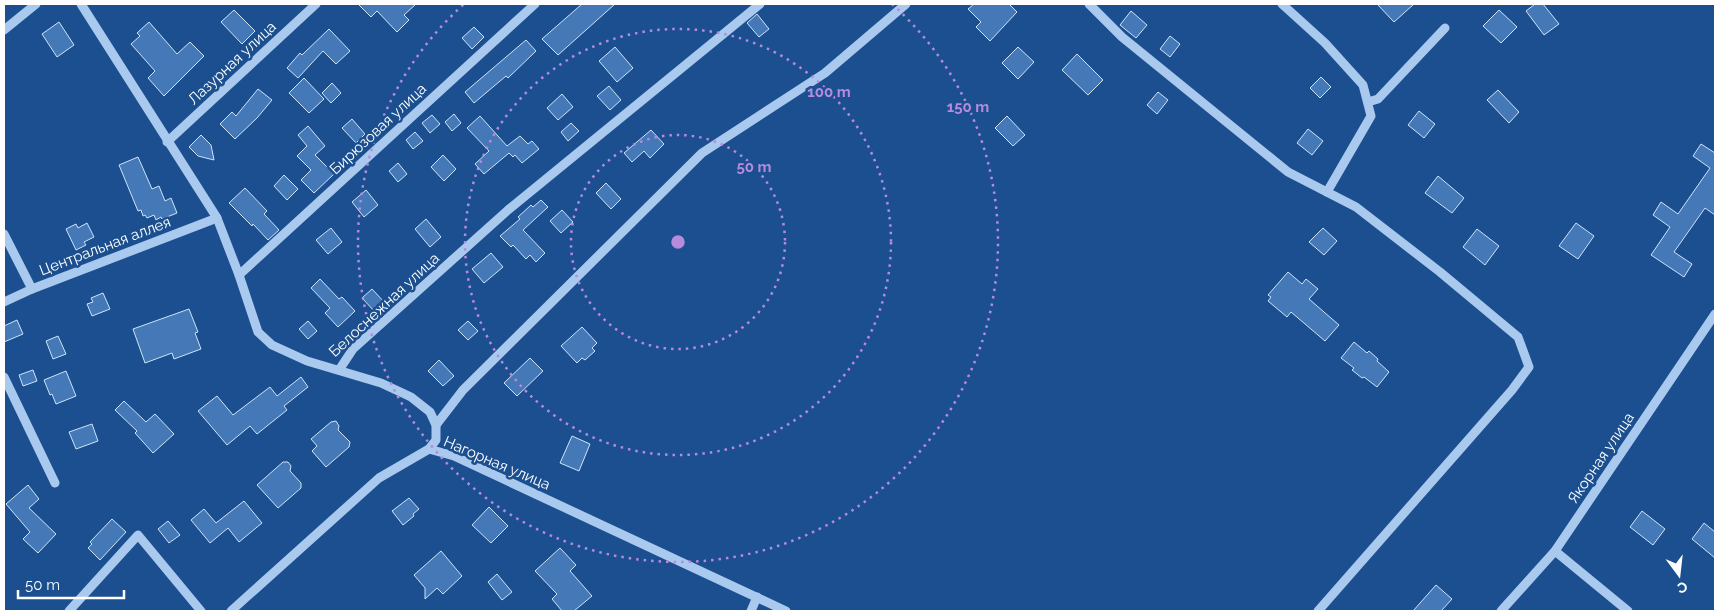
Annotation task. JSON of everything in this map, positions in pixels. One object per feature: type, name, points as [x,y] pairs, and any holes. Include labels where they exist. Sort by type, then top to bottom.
[{"type":"street","points":[[4,30],[36,4]]},
{"type":"street","name":"Белоснежная улица","points":[[81,4],[217,218],[258,332],[272,345],[307,362],[339,370],[353,348],[508,210],[760,4]]},
{"type":"street","name":"Лазурная улица","points":[[167,142],[316,4]]},
{"type":"street","name":"Бирюзовая улица","points":[[239,275],[535,4]]},
{"type":"street","points":[[436,425],[463,390],[702,153],[824,73],[906,4]]},
{"type":"street","points":[[1089,4],[1122,38],[1288,172],[1356,207],[1440,272],[1518,337],[1529,367],[1512,390],[1318,611]]},
{"type":"street","points":[[1282,4],[1344,64],[1363,86],[1368,102],[1371,116],[1327,192]]},
{"type":"street","points":[[1368,102],[1378,99],[1445,28]]},
{"type":"street","name":"Центральная аллея","points":[[4,302],[32,289],[217,218]]},
{"type":"street","points":[[4,234],[32,289]]},
{"type":"street","name":"Якорная улица","points":[[1501,611],[1555,551],[1715,314]]},
{"type":"street","points":[[339,370],[381,383],[411,397],[430,412],[436,425],[436,440],[429,449]]},
{"type":"street","points":[[4,377],[55,483]]},
{"type":"street","name":"Нагорная улица","points":[[231,611],[379,478],[429,449],[454,456],[786,611]]},
{"type":"street","points":[[69,611],[138,535],[201,611]]},
{"type":"street","points":[[1555,551],[1628,611]]},
{"type":"street","points":[[751,611],[757,597]]},
{"type":"building","points":[[358,4],[416,4],[404,15],[409,20],[397,32],[377,11],[371,17]]},
{"type":"building","points":[[582,4],[615,4],[558,55],[542,39]]},
{"type":"building","points":[[974,4],[1009,4],[1017,12],[990,41],[976,27],[981,22],[968,9]]},
{"type":"building","points":[[1377,4],[1414,4],[1394,22]]},
{"type":"building","points":[[1535,4],[1543,4],[1559,24],[1544,35],[1526,11]]},
{"type":"building","points":[[234,10],[255,31],[242,44],[221,22]]},
{"type":"building","points":[[1499,10],[1517,27],[1501,43],[1483,26]]},
{"type":"building","points":[[1131,11],[1147,25],[1136,38],[1120,25]]},
{"type":"building","points":[[757,14],[769,29],[759,37],[747,23]]},
{"type":"building","points":[[59,22],[74,45],[57,57],[42,34]]},
{"type":"building","points":[[149,22],[177,54],[190,42],[204,56],[164,96],[148,78],[155,71],[131,44],[140,36],[137,33]]},
{"type":"building","points":[[474,27],[484,37],[472,49],[462,38]]},
{"type":"building","points":[[329,29],[350,51],[336,64],[323,51],[298,78],[287,68],[300,53],[302,55]]},
{"type":"building","points":[[1170,36],[1180,44],[1170,57],[1160,49]]},
{"type":"building","points":[[526,40],[536,51],[508,78],[506,76],[474,103],[465,92]]},
{"type":"building","points":[[615,47],[633,68],[617,82],[599,61]]},
{"type":"building","points":[[1018,47],[1034,62],[1018,79],[1002,63]]},
{"type":"building","points":[[1077,54],[1103,80],[1088,95],[1062,70]]},
{"type":"building","points":[[1321,77],[1331,87],[1320,98],[1310,88]]},
{"type":"building","points":[[304,78],[324,99],[309,113],[289,93]]},
{"type":"building","points":[[332,83],[341,93],[331,103],[322,93]]},
{"type":"building","points":[[609,86],[621,100],[610,110],[597,96]]},
{"type":"building","points":[[258,89],[272,100],[257,118],[235,139],[220,124],[232,112],[236,116]]},
{"type":"building","points":[[1498,90],[1519,112],[1509,123],[1487,100]]},
{"type":"building","points":[[1158,92],[1168,100],[1157,114],[1147,105]]},
{"type":"building","points":[[562,94],[573,107],[558,120],[547,108]]},
{"type":"building","points":[[1419,111],[1435,124],[1424,138],[1408,125]]},
{"type":"building","points":[[454,114],[461,123],[452,131],[445,122]]},
{"type":"building","points":[[432,115],[440,124],[430,133],[422,123]]},
{"type":"building","points":[[480,116],[507,146],[520,136],[528,144],[532,141],[539,149],[522,163],[515,155],[513,157],[509,153],[484,174],[475,164],[489,151],[467,128]]},
{"type":"building","points":[[1007,116],[1025,135],[1013,146],[995,128]]},
{"type":"building","points":[[352,119],[365,134],[356,143],[342,128]]},
{"type":"building","points":[[571,123],[579,131],[568,141],[561,132]]},
{"type":"building","points":[[308,126],[325,146],[315,155],[334,174],[314,193],[301,180],[311,170],[297,156],[307,146],[298,135]]},
{"type":"building","points":[[1308,129],[1323,141],[1312,155],[1297,143]]},
{"type":"building","points":[[651,130],[664,144],[650,158],[644,151],[632,162],[624,153]]},
{"type":"building","points":[[415,132],[423,141],[413,149],[406,140]]},
{"type":"building","points":[[201,135],[211,145],[214,160],[198,156],[189,147]]},
{"type":"building","points":[[1701,144],[1715,153],[1715,215],[1705,208],[1674,252],[1692,264],[1684,277],[1651,255],[1670,227],[1653,215],[1661,202],[1678,214],[1710,168],[1693,156]]},
{"type":"building","points":[[443,155],[456,169],[444,181],[431,167]]},
{"type":"building","points":[[138,157],[152,189],[159,186],[165,201],[171,198],[177,213],[156,220],[154,215],[147,218],[145,215],[143,216],[141,210],[138,211],[119,165]]},
{"type":"building","points":[[398,163],[407,174],[398,182],[389,171]]},
{"type":"building","points":[[284,175],[298,189],[287,200],[274,186]]},
{"type":"building","points":[[1438,176],[1464,198],[1452,213],[1425,193]]},
{"type":"building","points":[[606,183],[621,199],[611,209],[596,193]]},
{"type":"building","points":[[245,188],[267,211],[264,214],[279,230],[268,240],[229,203]]},
{"type":"building","points":[[366,190],[378,205],[364,217],[352,202]]},
{"type":"building","points":[[541,200],[548,207],[523,230],[545,253],[536,262],[530,255],[526,259],[513,245],[511,247],[500,236],[520,219],[518,217],[531,205],[533,207]]},
{"type":"building","points":[[562,210],[573,222],[561,233],[550,221]]},
{"type":"building","points":[[426,219],[441,237],[430,247],[415,229]]},
{"type":"building","points":[[87,223],[94,237],[84,242],[86,245],[76,250],[66,229],[76,224],[78,228]]},
{"type":"building","points":[[1576,223],[1594,236],[1578,259],[1559,246]]},
{"type":"building","points":[[331,228],[342,242],[328,254],[316,240]]},
{"type":"building","points":[[1323,228],[1337,241],[1324,255],[1309,242]]},
{"type":"building","points":[[1477,229],[1499,246],[1485,265],[1463,247]]},
{"type":"building","points":[[491,253],[503,267],[484,283],[472,269]]},
{"type":"building","points":[[1288,272],[1302,284],[1306,279],[1318,289],[1309,299],[1339,325],[1325,341],[1291,312],[1287,317],[1268,301],[1271,297],[1268,295]]},
{"type":"building","points":[[320,279],[339,299],[342,297],[355,311],[338,327],[325,313],[330,308],[311,288]]},
{"type":"building","points":[[372,289],[386,304],[376,313],[362,298]]},
{"type":"building","points":[[103,293],[110,309],[92,316],[87,304],[93,302],[91,298]]},
{"type":"building","points":[[189,309],[198,332],[195,333],[201,349],[174,359],[172,353],[145,363],[133,329]]},
{"type":"building","points":[[17,320],[23,334],[4,342],[4,326]]},
{"type":"building","points":[[308,321],[317,331],[308,339],[299,329]]},
{"type":"building","points":[[468,321],[478,331],[468,340],[458,330]]},
{"type":"building","points":[[582,327],[597,343],[592,348],[595,351],[585,360],[582,358],[577,363],[561,346]]},
{"type":"building","points":[[58,336],[66,354],[53,359],[46,341]]},
{"type":"building","points":[[1354,342],[1367,353],[1369,351],[1389,372],[1377,387],[1352,370],[1354,368],[1341,358]]},
{"type":"building","points":[[530,358],[543,371],[517,396],[504,383]]},
{"type":"building","points":[[439,360],[454,376],[443,386],[428,371]]},
{"type":"building","points":[[33,370],[37,381],[23,386],[19,375]]},
{"type":"building","points":[[66,371],[76,396],[56,404],[44,380]]},
{"type":"building","points":[[301,377],[308,387],[284,406],[287,410],[257,434],[250,426],[227,445],[198,411],[217,396],[233,415],[270,387],[277,396]]},
{"type":"building","points":[[124,401],[146,422],[155,414],[174,434],[153,453],[135,433],[137,431],[115,410]]},
{"type":"building","points":[[336,421],[339,426],[338,430],[350,442],[349,447],[326,467],[312,451],[317,446],[311,439],[331,422]]},
{"type":"building","points":[[92,424],[98,441],[76,449],[69,432]]},
{"type":"building","points":[[572,436],[590,444],[579,471],[560,463]]},
{"type":"building","points":[[283,462],[288,462],[291,466],[290,471],[301,483],[301,488],[278,508],[257,485]]},
{"type":"building","points":[[28,485],[39,499],[29,508],[56,534],[38,553],[23,539],[30,532],[6,504]]},
{"type":"building","points":[[409,498],[419,509],[403,525],[392,511]]},
{"type":"building","points":[[244,501],[262,523],[239,542],[228,528],[210,543],[191,520],[204,509],[216,523]]},
{"type":"building","points":[[489,507],[508,526],[491,543],[472,525]]},
{"type":"building","points":[[1642,511],[1665,529],[1653,545],[1630,527]]},
{"type":"building","points":[[112,519],[126,532],[100,560],[88,548],[92,544],[90,542]]},
{"type":"building","points":[[168,521],[180,535],[169,543],[158,529]]},
{"type":"building","points":[[1704,523],[1715,532],[1715,558],[1692,539]]},
{"type":"building","points":[[560,548],[576,565],[570,571],[592,596],[574,611],[562,611],[552,599],[557,594],[535,571]]},
{"type":"building","points":[[441,551],[462,576],[443,594],[437,588],[425,599],[425,588],[414,575]]},
{"type":"building","points":[[497,574],[512,592],[502,600],[488,582]]},
{"type":"building","points":[[1436,585],[1452,599],[1441,611],[1413,611]]}]
